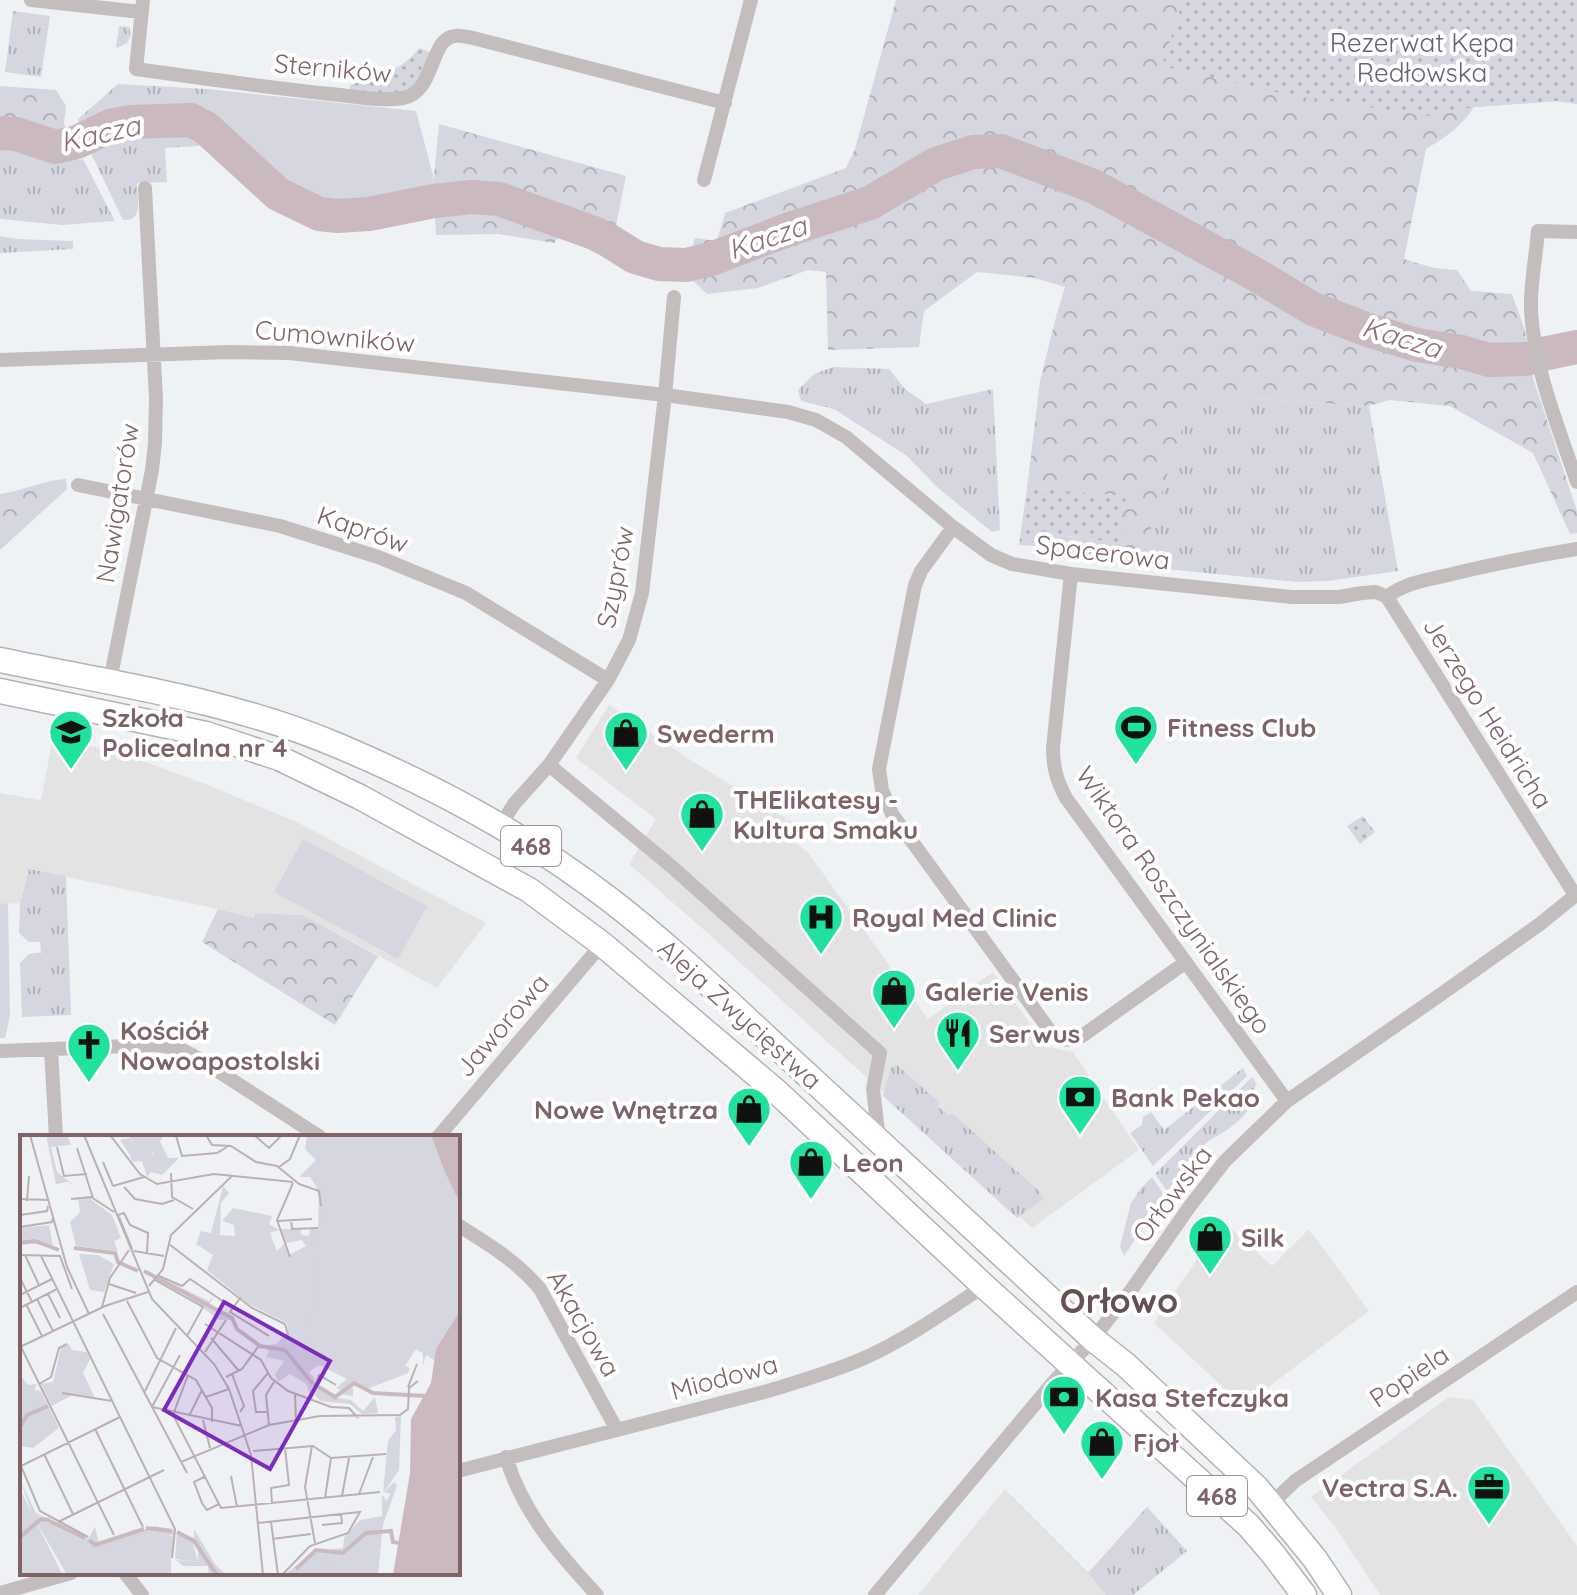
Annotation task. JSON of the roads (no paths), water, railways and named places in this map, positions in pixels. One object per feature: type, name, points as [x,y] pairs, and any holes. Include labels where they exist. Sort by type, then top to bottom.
[{"type":"main road","name":"Aleja Zwycięstwa","points":[[0,660],[201,701],[251,714],[337,745],[434,789],[566,867],[661,941],[1242,1473],[1315,1559],[1339,1595]]},
{"type":"main road","name":"Aleja Zwycięstwa","points":[[0,691],[206,734],[279,758],[373,804],[519,884],[556,908],[777,1092],[984,1286],[1249,1526],[1304,1595]]},
{"type":"street","points":[[31,0],[142,6]]},
{"type":"street","points":[[704,180],[751,0]]},
{"type":"street","name":"Sterników","points":[[142,6],[136,69],[316,92],[404,98],[417,92],[426,81],[441,43],[454,36],[473,38],[725,103]]},
{"type":"street","name":"Nawigatorów","points":[[110,681],[155,443],[154,354],[145,188]]},
{"type":"street","points":[[1577,232],[1538,231],[1531,306],[1533,340],[1577,482]]},
{"type":"street","name":"Szyprów","points":[[500,826],[514,804],[549,765],[608,680],[629,640],[642,593],[674,297]]},
{"type":"street","name":"Cumowników","points":[[0,360],[229,352],[289,353],[665,395]]},
{"type":"street","name":"Spacerowa","points":[[665,395],[788,412],[816,420],[846,437],[991,555],[1021,566],[1292,597],[1376,592],[1387,597],[1420,580],[1577,549]]},
{"type":"street","name":"Kaprów","points":[[78,485],[280,526],[393,563],[466,593],[608,680]]},
{"type":"street","points":[[953,527],[921,571],[915,585],[879,769],[882,790],[892,814],[1056,1038],[1073,1040],[1082,1036],[1186,962]]},
{"type":"street","name":"Wiktora Roszczynialskiego","points":[[1071,574],[1053,748],[1057,783],[1287,1101]]},
{"type":"street","name":"Jerzego Heidricha","points":[[1387,597],[1576,895]]},
{"type":"street","points":[[549,765],[671,866],[880,1053],[873,1089],[879,1139]]},
{"type":"street","name":"Orłowska","points":[[875,1595],[1093,1339],[1225,1161],[1287,1101],[1429,1004],[1576,895]]},
{"type":"street","name":"Jaworowa","points":[[440,1135],[602,944]]},
{"type":"street","points":[[0,1051],[155,1045],[179,1048],[311,1135]]},
{"type":"street","points":[[51,1050],[56,1135]]},
{"type":"street","name":"Akacjowa","points":[[460,1226],[510,1259],[540,1289],[617,1430]]},
{"type":"street","name":"Miodowa","points":[[460,1470],[768,1391],[863,1359],[984,1286]]},
{"type":"street","name":"Popiela","points":[[1271,1504],[1295,1481],[1577,1292]]},
{"type":"street","points":[[506,1457],[510,1472],[546,1537],[597,1595]]},
{"type":"street","points":[[0,1593],[64,1575]]},
{"type":"street","points":[[127,1575],[142,1595]]},
{"type":"waterway","name":"Kacza","points":[[0,133],[16,134],[56,147],[77,142],[110,126],[130,122],[191,120],[206,128],[278,194],[319,214],[369,214],[472,197],[499,199],[594,233],[635,257],[659,264],[686,265],[870,203],[936,164],[973,152],[1001,151],[1093,186],[1313,309],[1417,345],[1489,360],[1527,359]]},
{"type":"waterway","name":"Kacza","points":[[1543,354],[1577,347]]},
{"type":"place","name":"Fitness Club","points":[[1136,766]]},
{"type":"place","name":"Szkoła Policealna nr 4","points":[[71,771]]},
{"type":"place","name":"Swederm","points":[[626,772]]},
{"type":"place","name":"THElikatesy - Kultura Smaku","points":[[702,853]]},
{"type":"place","name":"Royal Med Clinic","points":[[821,956]]},
{"type":"place","name":"Galerie Venis","points":[[894,1030]]},
{"type":"place","name":"Serwus","points":[[958,1072]]},
{"type":"place","name":"Kościół Nowoapostolski","points":[[89,1084]]},
{"type":"place","name":"Bank Pekao","points":[[1080,1136]]},
{"type":"place","name":"Nowe Wnętrza","points":[[749,1148]]},
{"type":"place","name":"Leon","points":[[811,1201]]},
{"type":"place","name":"Silk","points":[[1210,1276]]},
{"type":"place","name":"Kasa Stefczyka","points":[[1064,1436]]},
{"type":"place","name":"Fjoł","points":[[1102,1481]]},
{"type":"place","name":"Vectra S.A.","points":[[1489,1526]]},
{"type":"district","name":"Orłowo","points":[[1119,1300]]},
{"type":"park label","name":"Rezerwat Kępa Redłowska","points":[[1422,57]]}]
